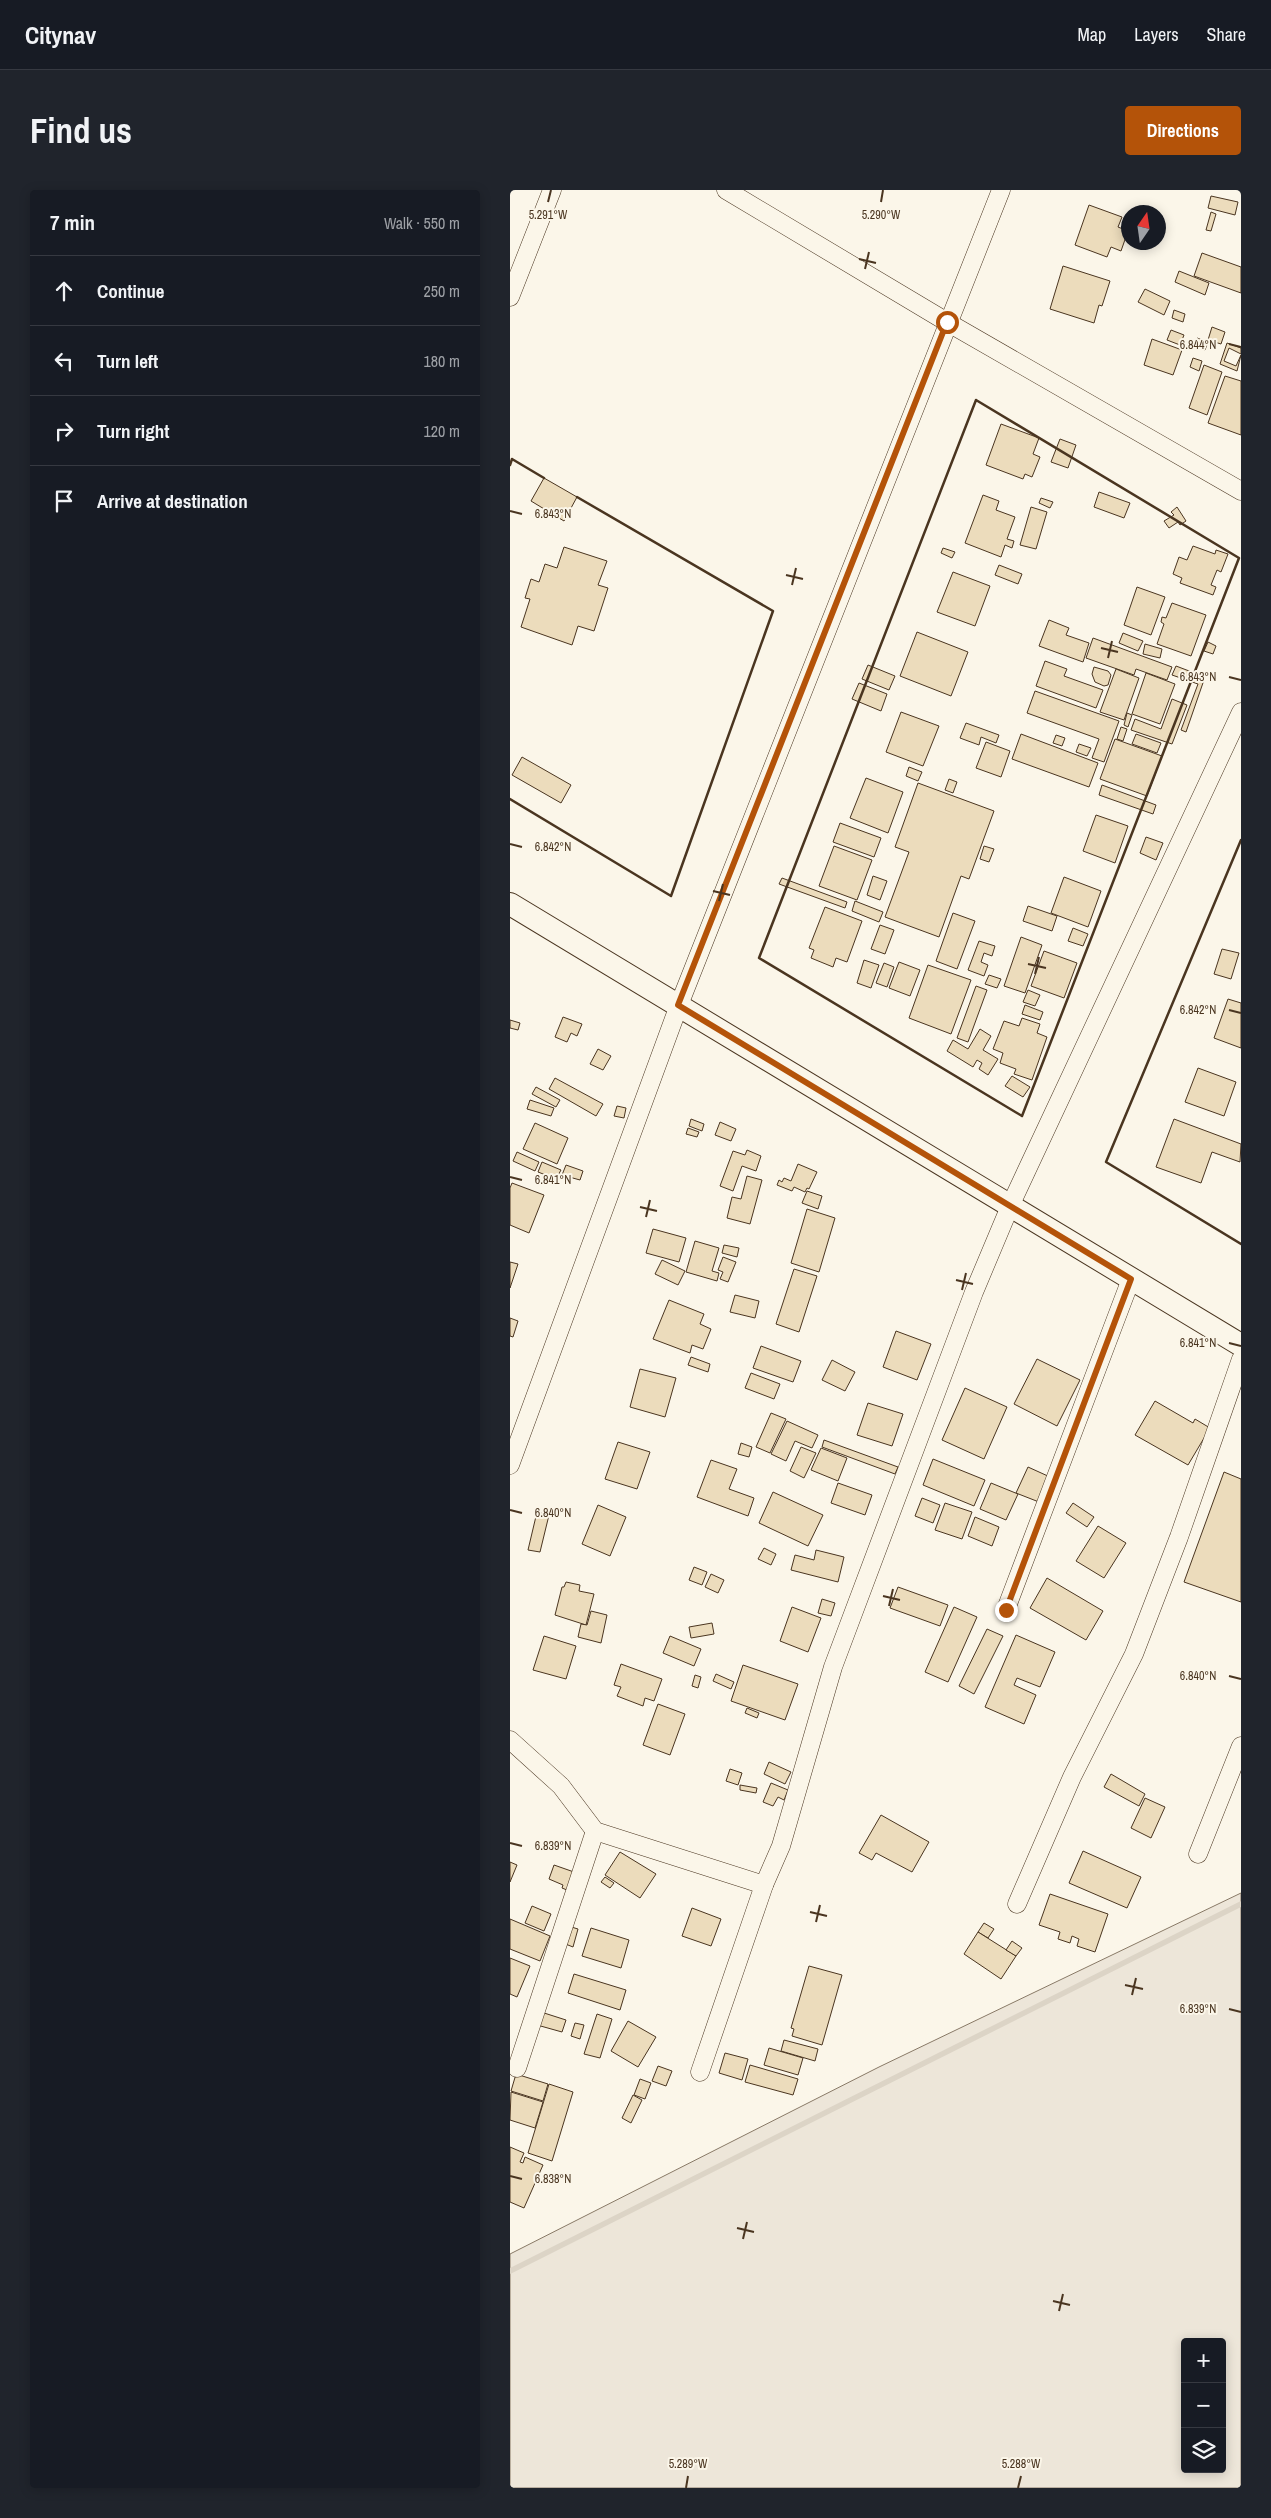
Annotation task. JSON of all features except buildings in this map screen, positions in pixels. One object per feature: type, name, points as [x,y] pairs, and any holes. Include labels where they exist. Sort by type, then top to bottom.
[{"type":"street","points":[[510,297],[552,190]]},
{"type":"street","points":[[726,190],[947,322],[1241,491]]},
{"type":"street","points":[[510,1465],[678,1005],[1000,190]]},
{"type":"street","points":[[700,2072],[764,1885],[781,1846],[833,1667],[974,1292],[1011,1204],[1241,712]]},
{"type":"street","points":[[510,904],[1241,1344]]},
{"type":"street","points":[[1006,1610],[1131,1279]]},
{"type":"street","points":[[1018,1904],[1072,1777],[1134,1654],[1179,1537],[1241,1359]]},
{"type":"street","points":[[510,1740],[561,1786],[595,1831],[764,1885]]},
{"type":"street","points":[[1198,1854],[1241,1746]]},
{"type":"street","points":[[517,2068],[595,1831]]},
{"type":"shaded area","points":[[1241,1893],[1241,2488],[510,2488],[510,2254],[879,2067]]},
{"type":"waterway","points":[[510,2271],[1241,1904]]},
{"type":"wall","points":[[976,400],[1239,558],[1022,1116],[759,958],[976,400]]},
{"type":"wall","points":[[510,465],[512,459],[544,478]]},
{"type":"wall","points":[[510,799],[671,896],[773,611],[577,497]]},
{"type":"wall","points":[[1241,840],[1106,1162],[1241,1244]]},
{"type":"route","points":[[947,322],[678,1005],[1011,1204],[1131,1279],[1006,1610]]}]
